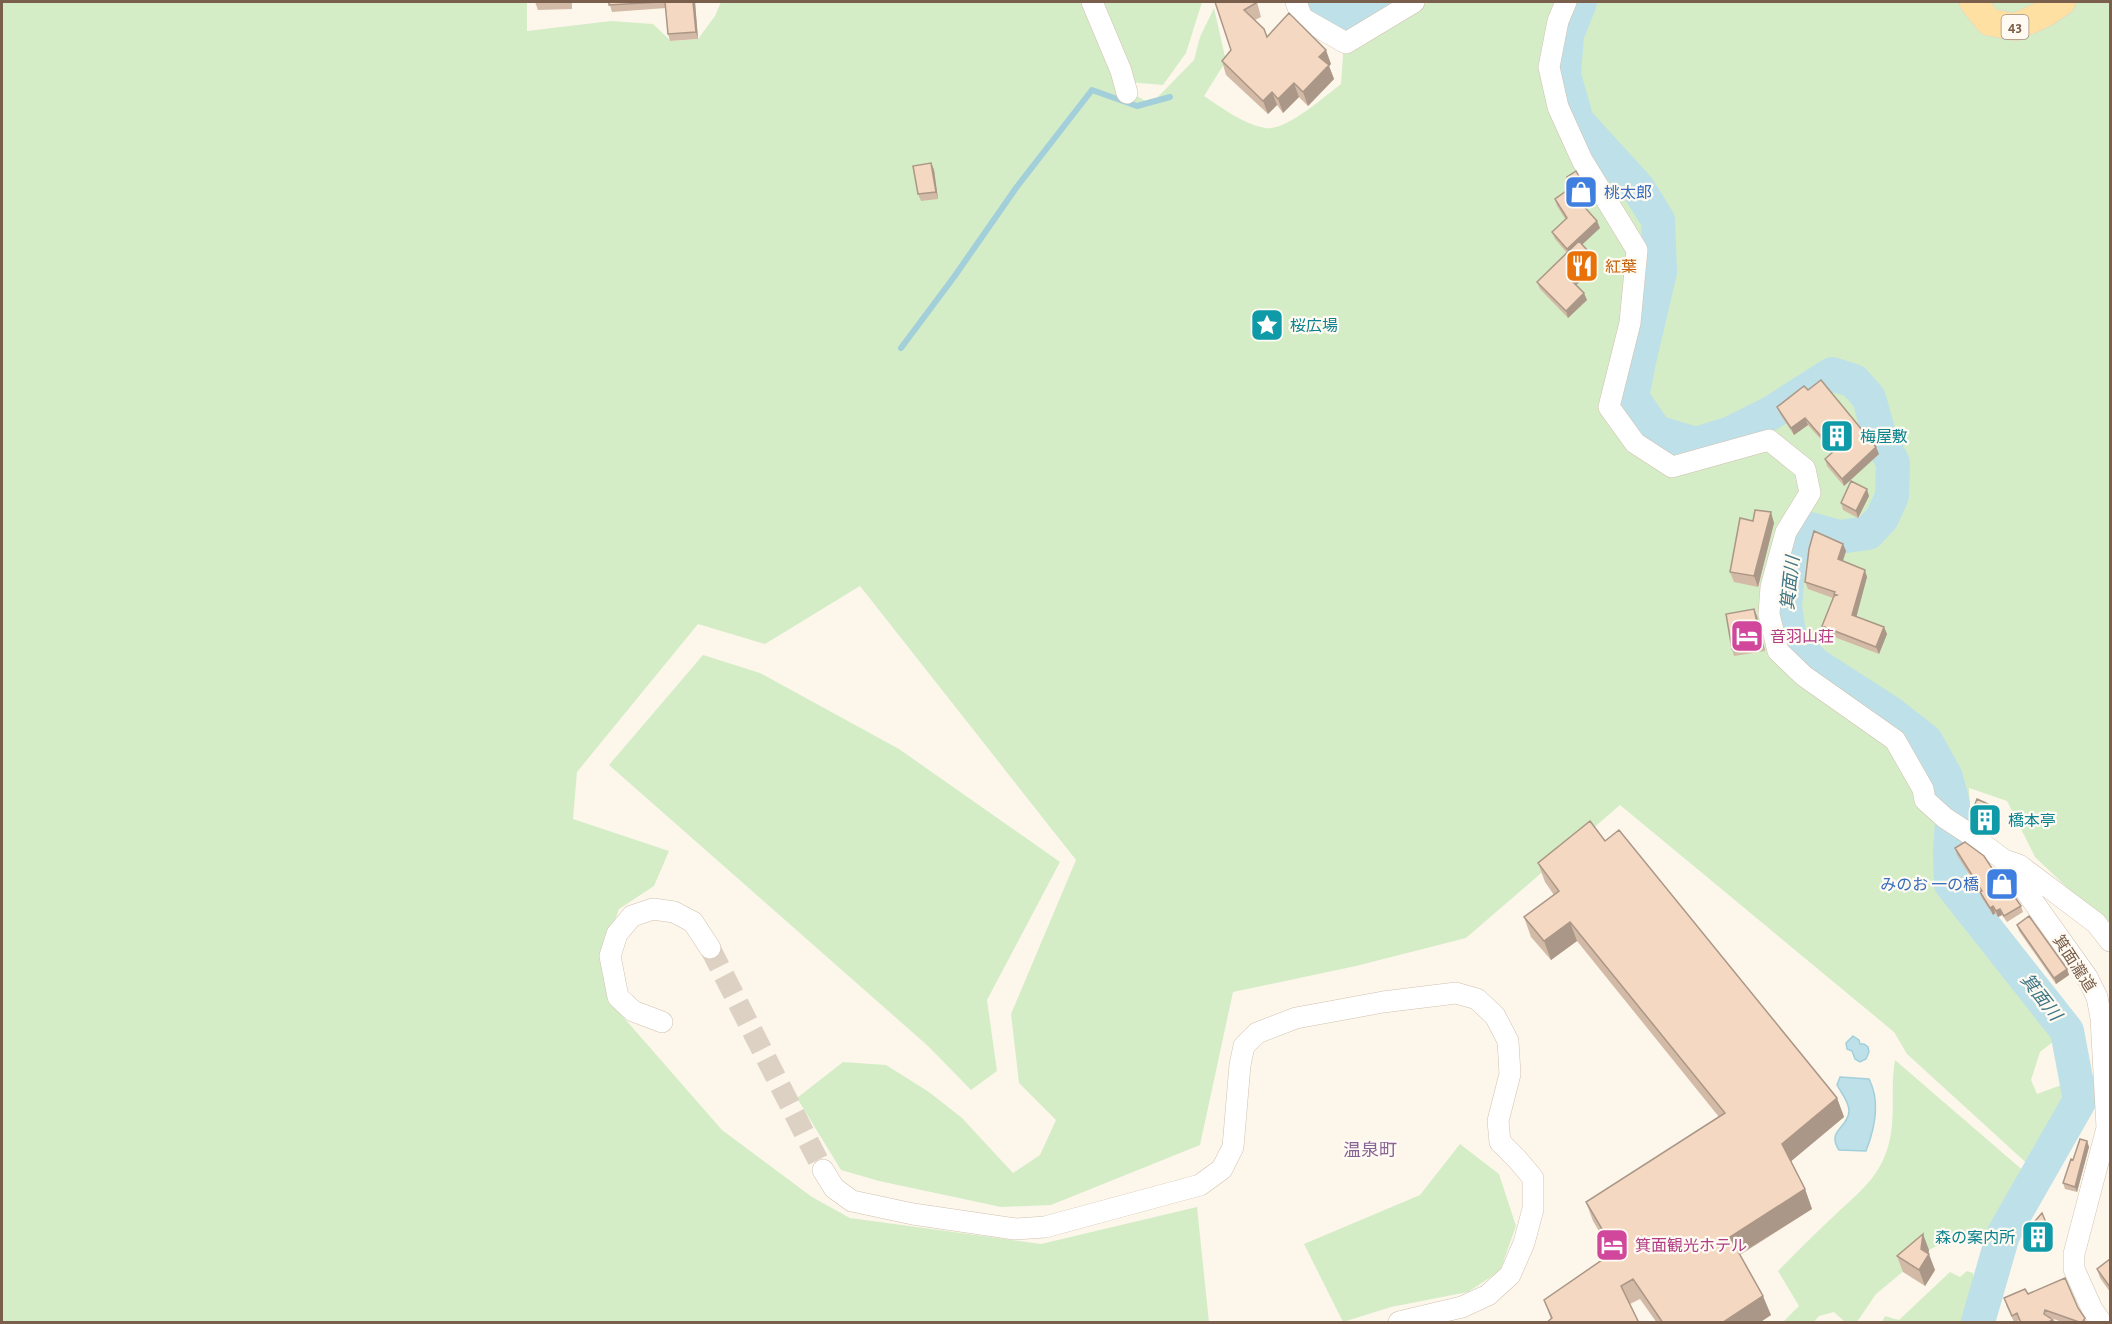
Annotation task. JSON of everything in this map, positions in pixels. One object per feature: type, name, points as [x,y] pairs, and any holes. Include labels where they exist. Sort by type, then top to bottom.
[{"type":"main road","name":"43","points":[[1973,2],[1989,22],[2015,27],[2046,13],[2062,2]]},
{"type":"street","points":[[1092,2],[1121,71],[1127,93]]},
{"type":"street","points":[[1296,2],[1302,18],[1346,43],[1414,2]]},
{"type":"street","points":[[1566,2],[1558,21],[1549,67],[1557,108],[1582,160],[1637,250],[1630,323],[1609,407],[1635,443],[1672,467],[1769,440],[1805,469],[1810,493],[1786,532],[1771,587],[1769,614],[1778,651],[1804,676],[1895,740],[1923,789],[1925,800],[1945,818],[2004,860],[2019,865],[2096,923],[2110,941]]},
{"type":"street","name":"箕面瀧道","points":[[2004,860],[2087,976],[2097,997],[2101,1018],[2107,1128],[2074,1254],[2074,1269],[2101,1323]]},
{"type":"street","points":[[662,1022],[633,1011],[618,997],[610,956],[617,934],[632,916],[653,909],[674,912],[693,922],[710,948]]},
{"type":"street","points":[[823,1170],[834,1188],[852,1201],[913,1214],[1016,1229],[1045,1227],[1200,1185],[1222,1169],[1233,1147],[1240,1065],[1244,1046],[1257,1033],[1296,1018],[1383,1002],[1456,993],[1477,999],[1495,1016],[1508,1041],[1510,1074],[1498,1122],[1500,1142],[1533,1178],[1533,1209],[1524,1243],[1510,1275],[1488,1295],[1462,1307],[1399,1323]]},
{"type":"green space","points":[[2,2],[527,2],[527,31],[611,21],[653,24],[671,41],[698,39],[715,16],[721,2],[1085,2],[1128,91],[1151,104],[1194,60],[1200,37],[1214,8],[1226,61],[1204,96],[1241,119],[1257,126],[1273,128],[1294,119],[1341,84],[1346,13],[1336,2],[2110,2],[2110,933],[2099,918],[2035,857],[2007,801],[1969,788],[1971,829],[1942,823],[1944,889],[2063,1034],[2040,1052],[2031,1080],[2037,1094],[2072,1081],[2075,1101],[2033,1169],[1907,1054],[1894,1032],[1620,805],[1466,938],[1356,966],[1233,992],[1200,1145],[1051,1205],[1001,1207],[879,1181],[841,1170],[797,1098],[843,1062],[886,1065],[929,1092],[962,1118],[1013,1173],[1040,1155],[1056,1120],[1019,1083],[1011,1014],[1076,860],[860,586],[765,644],[698,624],[577,772],[573,819],[669,851],[654,886],[619,909],[603,954],[611,1003],[722,1130],[812,1197],[850,1218],[1041,1244],[1197,1207],[1209,1322],[2,1322]]},
{"type":"green space","points":[[1097,2],[1202,2],[1186,53],[1163,85],[1128,82]]},
{"type":"green space","points":[[703,655],[760,673],[899,749],[1060,862],[987,1000],[997,1071],[971,1090],[928,1046],[609,765]]},
{"type":"green space","points":[[1895,1060],[2026,1173],[2002,1216],[1973,1242],[1950,1239],[1929,1250],[1876,1294],[1857,1322],[1845,1322],[1834,1312],[1819,1316],[1814,1322],[1783,1322],[1799,1306],[1778,1271],[1868,1184],[1885,1155],[1891,1133]]},
{"type":"green space","points":[[1460,1144],[1499,1174],[1516,1226],[1500,1271],[1468,1292],[1391,1307],[1343,1322],[1304,1244],[1420,1195]]},
{"type":"green space","points":[[1967,1271],[1973,1273],[1974,1284],[1966,1322],[1882,1322],[1885,1316],[1899,1320],[1950,1272],[1960,1277]]},
{"type":"water","points":[[1853,1036],[1859,1040],[1860,1044],[1868,1047],[1869,1052],[1866,1059],[1860,1062],[1855,1059],[1852,1051],[1847,1049],[1846,1043]]},
{"type":"water","points":[[1840,1077],[1869,1079],[1873,1088],[1875,1115],[1866,1151],[1839,1150],[1836,1143],[1836,1134],[1848,1117],[1849,1111],[1846,1100],[1837,1085]]},
{"type":"building","points":[[609,2],[660,2],[609,5]]},
{"type":"building","points":[[665,2],[693,2],[696,32],[668,34]]},
{"type":"building","points":[[1215,2],[1256,2],[1244,10],[1264,29],[1267,37],[1289,13],[1326,50],[1319,57],[1329,65],[1303,92],[1294,83],[1278,99],[1272,92],[1263,101],[1222,61],[1231,50]]},
{"type":"building","points":[[931,163],[936,192],[918,194],[913,166]]},
{"type":"building","points":[[1576,171],[1589,194],[1579,201],[1597,221],[1567,249],[1552,232],[1567,218],[1555,199],[1573,186],[1567,177]]},
{"type":"building","points":[[1579,241],[1595,259],[1571,280],[1584,293],[1566,311],[1537,282]]},
{"type":"building","points":[[1821,380],[1876,447],[1842,479],[1825,459],[1834,451],[1805,418],[1791,428],[1777,407],[1804,386],[1808,390]]},
{"type":"building","points":[[1851,481],[1867,489],[1856,511],[1841,503]]},
{"type":"building","points":[[1755,510],[1771,512],[1754,576],[1730,572],[1740,518],[1753,521]]},
{"type":"building","points":[[1814,531],[1843,544],[1838,559],[1865,570],[1852,615],[1884,627],[1876,647],[1822,626],[1834,596],[1837,595],[1834,594],[1835,592],[1805,582]]},
{"type":"building","name":"音羽山荘","points":[[1754,609],[1762,644],[1732,649],[1726,614]]},
{"type":"building","points":[[1977,799],[1997,808],[1988,827],[1971,814]]},
{"type":"building","name":"箕面観光ホテル","points":[[1590,821],[1605,841],[1619,830],[1837,1098],[1782,1144],[1805,1189],[1730,1237],[1763,1296],[1722,1323],[1663,1323],[1633,1279],[1621,1286],[1639,1323],[1546,1323],[1552,1318],[1544,1300],[1615,1251],[1586,1202],[1725,1113],[1570,922],[1544,941],[1524,917],[1559,891],[1538,863]]},
{"type":"building","points":[[1965,842],[1984,856],[2021,906],[2004,916],[2000,909],[1996,911],[1993,906],[1990,908],[1955,848]]},
{"type":"building","points":[[2029,916],[2067,969],[2054,978],[2017,925]]},
{"type":"building","points":[[2080,1139],[2087,1141],[2075,1187],[2063,1183]]},
{"type":"building","name":"森の案内所","points":[[2042,1213],[2050,1232],[2038,1246],[2023,1235]]},
{"type":"building","points":[[1923,1234],[1921,1249],[1929,1254],[1919,1270],[1897,1256]]},
{"type":"building","points":[[2110,1259],[2110,1287],[2097,1269]]},
{"type":"building","points":[[2065,1278],[2085,1318],[2082,1323],[2045,1310],[2044,1314],[2053,1320],[2046,1323],[2021,1323],[2017,1313],[2012,1316],[2004,1298],[2025,1289],[2028,1294]]},
{"type":"waterway","name":"箕面川","points":[[1324,2],[1345,21],[1388,2]]},
{"type":"waterway","name":"箕面川","points":[[1580,2],[1567,35],[1564,75],[1577,121],[1638,188],[1658,220],[1660,272],[1632,397],[1656,432],[1696,444],[1731,433],[1771,413],[1832,374],[1854,381],[1869,398],[1880,438],[1893,463],[1892,496],[1882,518],[1868,533],[1839,537],[1802,527],[1789,559],[1785,607],[1790,640],[1816,665],[1889,712],[1926,741],[1946,777],[1953,804],[1951,884],[2067,1031],[2080,1100],[2003,1235],[1978,1322]]},
{"type":"waterway","points":[[901,348],[1016,188],[1092,90],[1137,106],[1170,97]]},
{"type":"tunnel","points":[[710,948],[823,1170]]},
{"type":"place","name":"桃太郎","points":[[1581,192]]},
{"type":"place","name":"紅葉","points":[[1582,266]]},
{"type":"place","name":"桜広場","points":[[1267,325]]},
{"type":"place","name":"梅屋敷","points":[[1837,436]]},
{"type":"place","name":"音羽山荘","points":[[1747,636]]},
{"type":"place","name":"橋本亭","points":[[1985,820]]},
{"type":"place","name":"みのお 一の橋","points":[[2002,884]]},
{"type":"place","name":"森の案内所","points":[[2038,1237]]},
{"type":"place","name":"箕面観光ホテル","points":[[1612,1245]]},
{"type":"district","name":"温泉町","points":[[1370,1150]]}]
